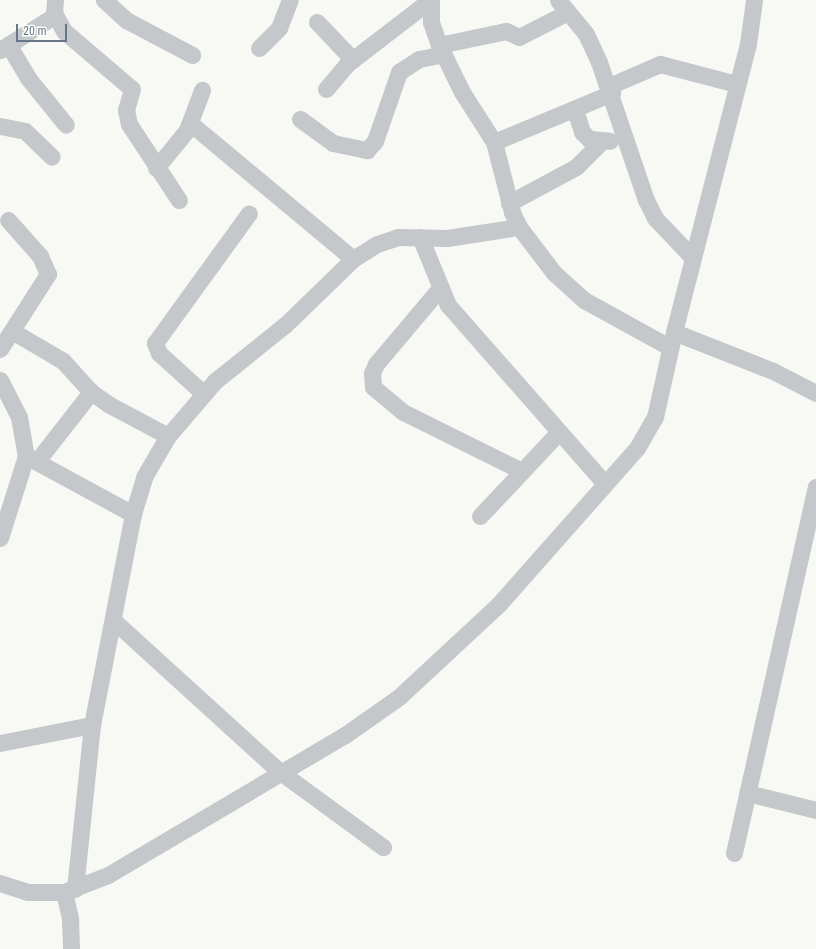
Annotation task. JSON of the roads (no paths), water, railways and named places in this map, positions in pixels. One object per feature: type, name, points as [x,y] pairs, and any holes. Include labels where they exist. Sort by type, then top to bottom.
[{"type":"street","points":[[104,0],[126,20],[192,55]]},
{"type":"street","points":[[260,48],[279,28],[290,0]]},
{"type":"street","points":[[431,0],[431,22],[462,92],[494,142],[509,203],[519,226],[554,273],[584,300],[671,339],[773,371],[816,393]]},
{"type":"street","points":[[326,89],[353,60],[431,0]]},
{"type":"street","points":[[0,883],[27,892],[70,891],[122,867],[279,771],[363,723],[399,697],[499,604],[605,484],[650,428],[671,339],[737,84],[754,0]]},
{"type":"street","points":[[300,119],[333,142],[367,150],[375,141],[399,72],[419,59],[442,49],[506,31],[519,37],[563,6],[586,34],[611,90],[626,140],[655,218],[692,257]]},
{"type":"street","points":[[66,125],[4,48],[55,8],[64,31],[132,89],[126,115],[156,168],[179,200]]},
{"type":"street","points":[[316,22],[353,60]]},
{"type":"street","points":[[494,142],[575,110],[660,64],[737,84]]},
{"type":"street","points":[[156,168],[190,123],[202,90]]},
{"type":"street","points":[[575,110],[582,132],[589,139],[601,142],[626,140]]},
{"type":"street","points":[[190,123],[353,259]]},
{"type":"street","points":[[0,126],[25,131],[52,157]]},
{"type":"street","points":[[509,203],[576,167],[601,142]]},
{"type":"street","points":[[204,394],[159,354],[155,343],[248,213]]},
{"type":"street","points":[[0,349],[48,274],[44,261],[8,220]]},
{"type":"street","points":[[71,949],[70,891],[92,725],[114,621],[133,514],[144,477],[168,436],[215,381],[285,325],[353,259],[387,239],[420,237],[447,238],[519,226]]},
{"type":"street","points":[[420,237],[448,305],[605,484]]},
{"type":"street","points":[[440,288],[376,364],[372,373],[373,387],[403,412],[522,471]]},
{"type":"street","points":[[12,331],[63,361],[91,392],[168,436]]},
{"type":"street","points":[[0,380],[19,416],[31,459],[133,514]]},
{"type":"street","points":[[0,538],[5,511],[31,459],[91,392]]},
{"type":"street","points":[[480,516],[558,432]]},
{"type":"street","points":[[734,853],[816,487]]},
{"type":"street","points":[[114,621],[279,771],[384,847]]},
{"type":"street","points":[[0,743],[92,725]]},
{"type":"street","points":[[747,792],[816,810]]}]
